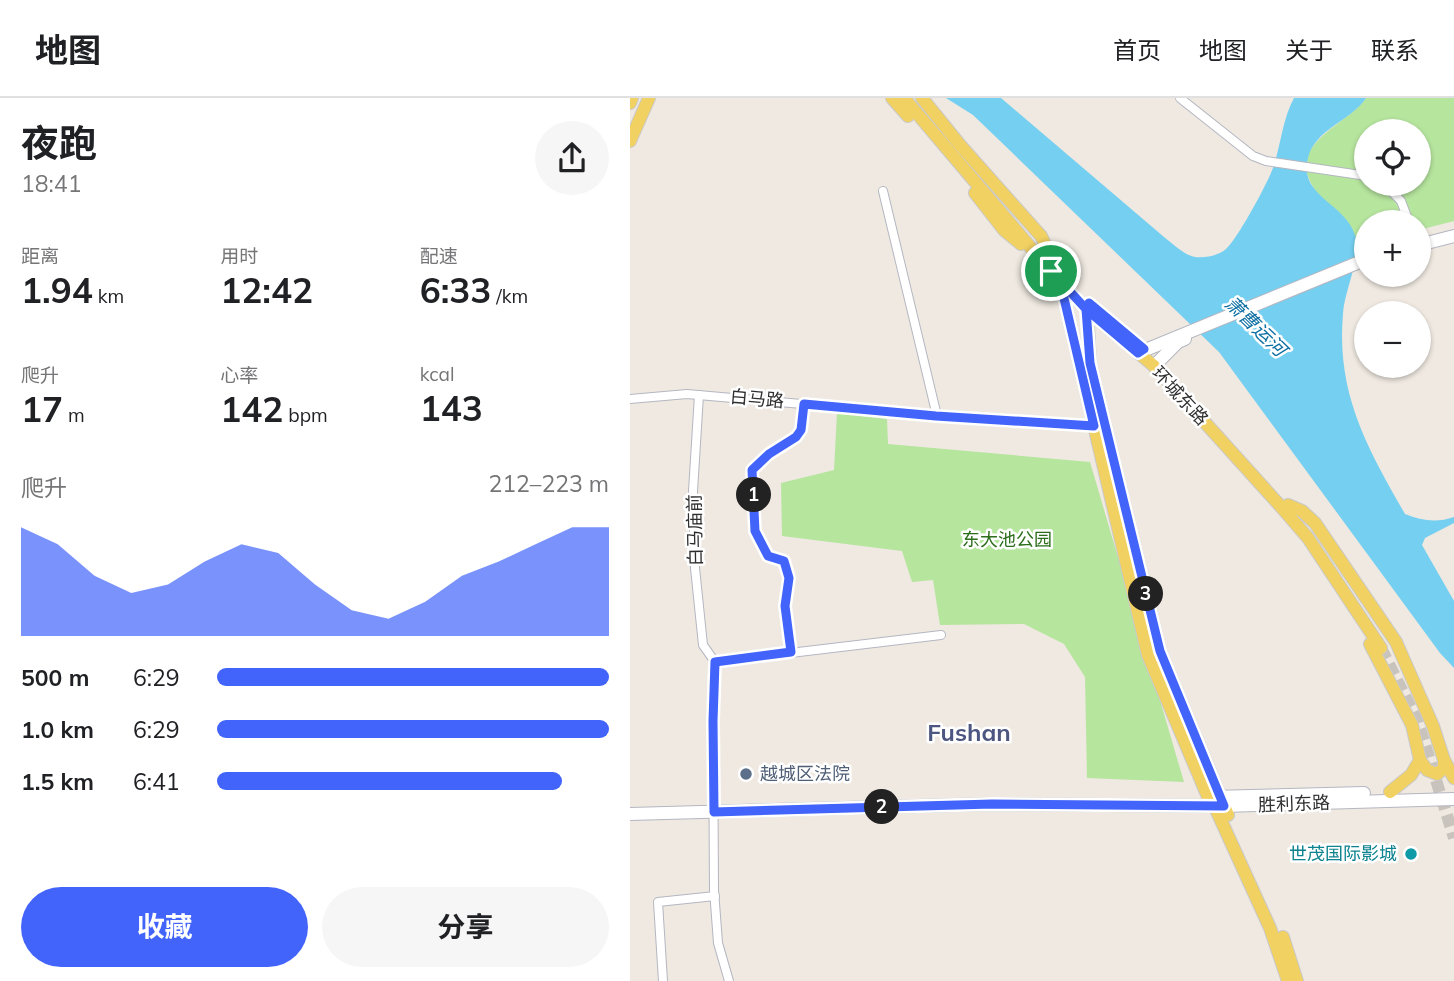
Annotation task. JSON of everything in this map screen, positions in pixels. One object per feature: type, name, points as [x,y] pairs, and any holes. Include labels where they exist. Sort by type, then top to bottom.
[{"type":"main road","points":[[630,103],[632,98]]},
{"type":"main road","points":[[630,122],[643,98]]},
{"type":"main road","points":[[630,141],[649,98]]},
{"type":"main road","points":[[892,98],[947,158],[1004,230],[1051,268]]},
{"type":"main road","name":"环城东路","points":[[904,98],[1020,228]]},
{"type":"main road","name":"环城东路","points":[[913,98],[1051,268],[1088,306],[1156,364],[1285,507],[1383,646]]},
{"type":"main road","points":[[920,98],[1041,236],[1063,294],[1148,655],[1216,801],[1278,924],[1297,981]]},
{"type":"main road","points":[[920,98],[939,130]]},
{"type":"main road","points":[[1431,239],[1453,238]]},
{"type":"main road","points":[[1431,243],[1453,238]]},
{"type":"main road","points":[[1156,364],[1177,339],[1354,264]]},
{"type":"main road","points":[[1141,351],[1354,271]]},
{"type":"main road","points":[[1088,306],[1090,363],[1160,651],[1216,801],[1270,928],[1288,981]]},
{"type":"main road","points":[[1285,507],[1293,531],[1377,655],[1412,725],[1420,760],[1431,774],[1437,774],[1444,768],[1444,760]]},
{"type":"main road","points":[[1285,507],[1302,511],[1315,523],[1395,642],[1454,778]]},
{"type":"main road","points":[[1390,792],[1411,775],[1420,760]]},
{"type":"main road","name":"胜利东路","points":[[1216,801],[1454,791]]},
{"type":"main road","name":"胜利东路","points":[[630,806],[714,808],[1454,799]]},
{"type":"main road","name":"胜利东路","points":[[630,814],[714,808]]},
{"type":"street","points":[[1180,98],[1253,156],[1266,161],[1354,174]]},
{"type":"street","points":[[883,191],[936,416]]},
{"type":"street","name":"白马路","points":[[630,399],[699,394],[936,416],[1094,426]]},
{"type":"street","name":"白马庙前","points":[[699,394],[694,491],[695,568],[704,645],[715,662]]},
{"type":"street","points":[[791,652],[785,606],[789,578],[784,561],[768,556],[755,531],[752,470],[769,454],[796,437],[801,430],[804,404]]},
{"type":"street","points":[[729,981],[718,943],[715,896],[715,662],[942,635]]},
{"type":"street","points":[[663,981],[658,902],[715,896]]},
{"type":"green space","points":[[1366,98],[1454,98],[1454,221],[1431,227],[1431,210],[1354,210],[1354,239],[1344,222],[1319,196],[1308,176],[1306,163],[1310,152],[1326,132]]},
{"type":"green space","name":"东大池公园","points":[[837,413],[887,419],[888,444],[1090,462],[1184,782],[1087,778],[1085,677],[1064,644],[1024,624],[940,625],[933,580],[912,582],[902,551],[782,536],[781,483],[834,470]]},
{"type":"water","name":"萧曹运河","points":[[946,98],[1001,98],[1175,246],[1195,257],[1207,257],[1226,249],[1260,196],[1271,173],[1294,98],[1366,98],[1318,140],[1308,158],[1307,171],[1316,191],[1342,215],[1354,233],[1354,268],[1344,305],[1342,343],[1350,395],[1367,443],[1405,514],[1430,520],[1454,517],[1454,523],[1425,538],[1422,545],[1454,601],[1454,668],[1440,653],[1219,352],[973,115]]},
{"type":"tunnel","points":[[1381,648],[1418,722],[1454,838]]},
{"type":"place","name":"越城区法院","points":[[746,774]]},
{"type":"place","name":"世茂国际影城","points":[[1411,854]]},
{"type":"district","name":"Fushan","points":[[969,733]]},
{"type":"route","points":[[1051,271],[1063,294],[1094,426],[804,404],[801,430],[796,437],[769,454],[752,470],[755,531],[768,556],[784,561],[789,578],[785,606],[791,652],[715,662],[714,812],[992,804],[1224,806],[1160,651],[1090,363],[1086,309],[1138,353],[1144,349],[1089,303],[1086,309],[1051,271]]}]
